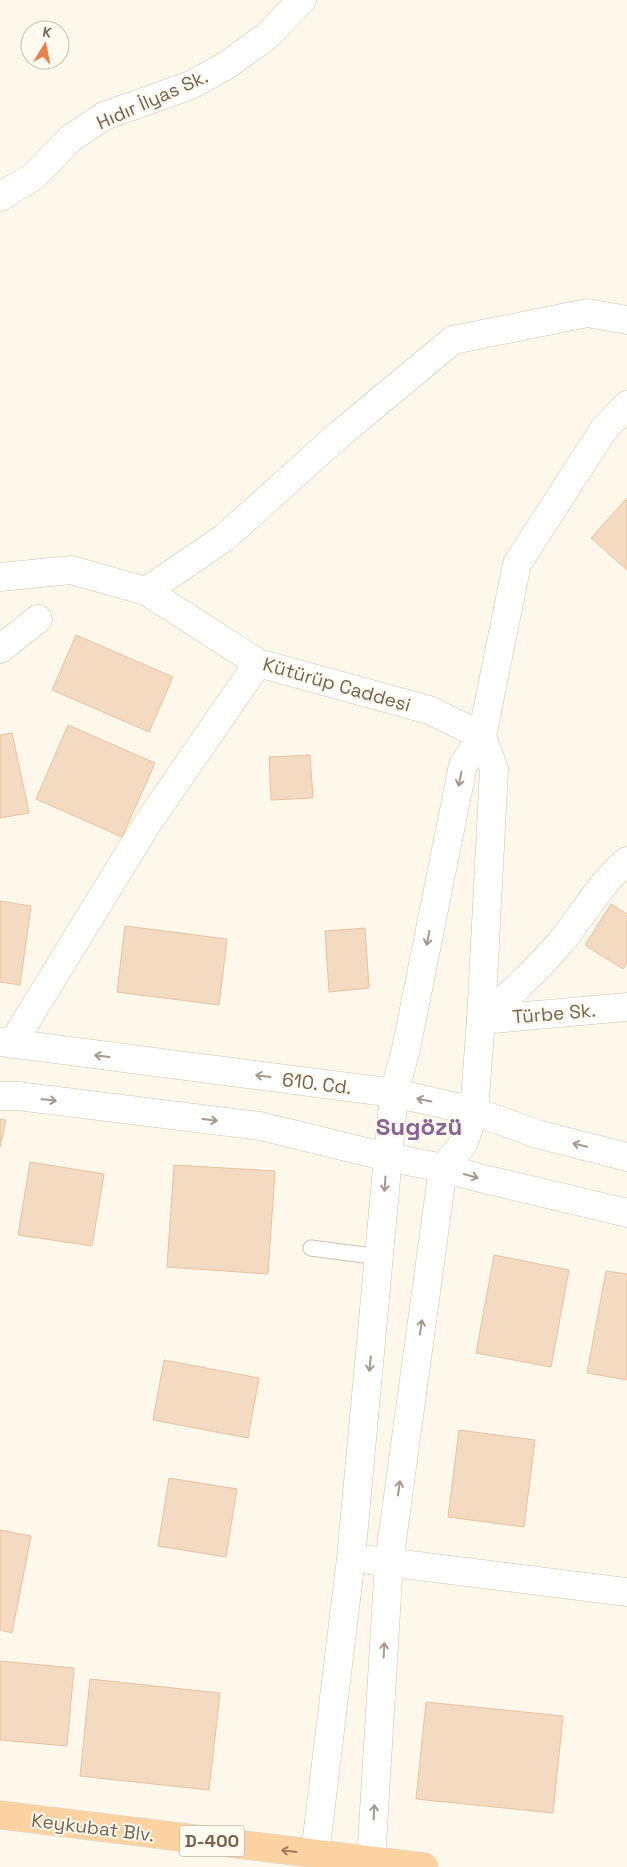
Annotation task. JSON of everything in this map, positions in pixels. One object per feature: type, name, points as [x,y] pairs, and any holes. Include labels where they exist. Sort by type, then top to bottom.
[{"type":"highway","name":"Keykubat Blv.","points":[[0,1815],[424,1867]]},
{"type":"street","name":"Hıdır İlyas Sk.","points":[[0,198],[34,176],[70,139],[104,116],[191,85],[227,65],[267,36],[302,0]]},
{"type":"street","points":[[146,591],[224,538],[341,433],[453,340],[586,313],[627,320]]},
{"type":"street","points":[[315,1854],[351,1558],[394,1094],[406,1049],[462,765],[482,736],[518,564],[604,429],[627,405]]},
{"type":"street","name":"Kütürüp Caddesi","points":[[0,577],[71,570],[146,591],[258,663],[429,710],[482,736]]},
{"type":"street","points":[[0,649],[38,619]]},
{"type":"street","points":[[6,1043],[147,824],[258,663]]},
{"type":"street","points":[[371,1860],[389,1562],[443,1168],[464,1143],[474,1111],[481,1020],[494,769],[482,736]]},
{"type":"street","points":[[481,1020],[527,979],[559,944],[611,875],[627,861]]},
{"type":"street","name":"Türbe Sk.","points":[[481,1020],[627,1007]]},
{"type":"street","name":"610. Cd.","points":[[6,1043],[394,1094],[474,1111],[537,1134],[627,1157]]},
{"type":"street","points":[[0,1096],[18,1096],[260,1126],[627,1213]]},
{"type":"street","points":[[351,1558],[627,1592]]},
{"type":"lane","points":[[311,1248],[380,1256]]},
{"type":"building","points":[[627,498],[627,570],[591,538]]},
{"type":"building","points":[[76,635],[173,677],[149,732],[52,690]]},
{"type":"building","points":[[68,725],[155,763],[122,837],[36,799]]},
{"type":"building","points":[[12,733],[29,813],[0,818],[0,735]]},
{"type":"building","points":[[310,755],[313,798],[271,800],[269,757]]},
{"type":"building","points":[[0,901],[31,906],[20,985],[0,982]]},
{"type":"building","points":[[611,904],[627,914],[627,963],[623,969],[585,945]]},
{"type":"building","points":[[125,926],[227,939],[219,1005],[117,992]]},
{"type":"building","points":[[365,928],[369,988],[329,992],[325,931]]},
{"type":"building","points":[[0,1119],[6,1120],[0,1147]]},
{"type":"building","points":[[30,1162],[104,1174],[92,1246],[18,1235]]},
{"type":"building","points":[[174,1165],[275,1171],[268,1274],[167,1267]]},
{"type":"building","points":[[494,1255],[569,1270],[551,1367],[476,1353]]},
{"type":"building","points":[[606,1271],[627,1274],[627,1380],[587,1373]]},
{"type":"building","points":[[164,1360],[259,1378],[248,1438],[153,1420]]},
{"type":"building","points":[[459,1430],[535,1440],[524,1527],[448,1517]]},
{"type":"building","points":[[169,1478],[237,1489],[226,1557],[158,1546]]},
{"type":"building","points":[[0,1530],[31,1536],[12,1633],[0,1630]]},
{"type":"building","points":[[0,1661],[74,1668],[67,1746],[0,1740]]},
{"type":"building","points":[[90,1679],[220,1693],[209,1790],[80,1776]]},
{"type":"building","points":[[426,1702],[563,1716],[553,1813],[416,1799]]},
{"type":"district","name":"Sugözü","points":[[419,1127]]}]
